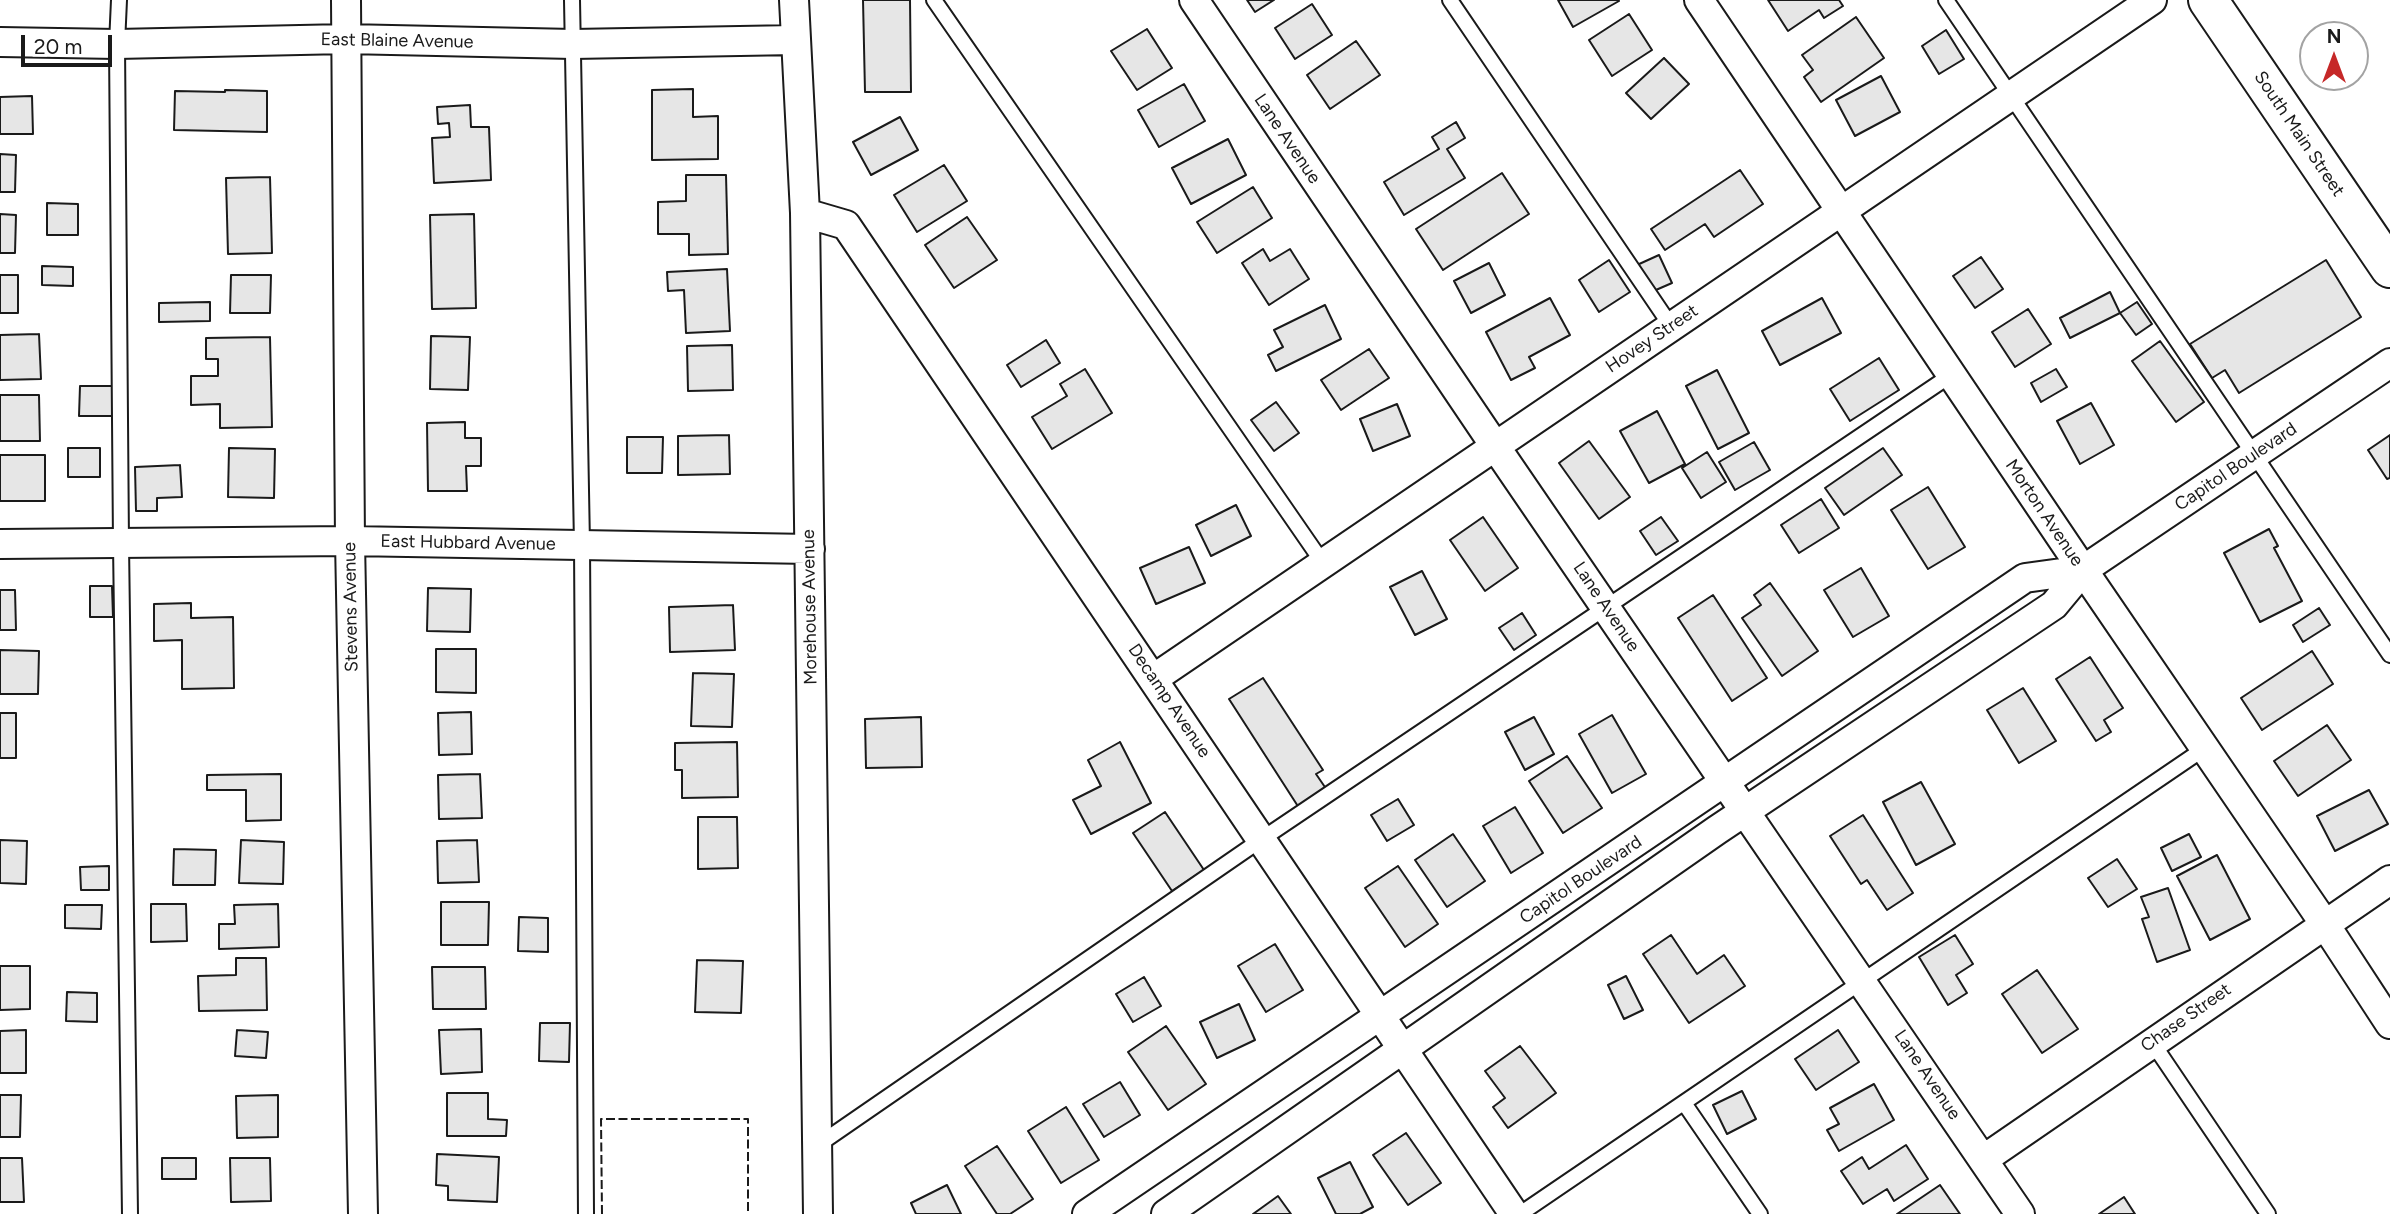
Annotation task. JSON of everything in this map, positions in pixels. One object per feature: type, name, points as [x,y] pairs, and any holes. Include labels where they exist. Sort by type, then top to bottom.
[{"type":"main road","name":"South Main Street","points":[[2208,0],[2390,268]]},
{"type":"street","name":"Stevens Avenue","points":[[346,0],[350,541],[363,1214]]},
{"type":"street","name":"Morehouse Avenue","points":[[794,0],[805,213],[818,1214]]},
{"type":"street","name":"Lane Avenue","points":[[1194,0],[2020,1214]]},
{"type":"street","name":"Morton Avenue","points":[[1699,0],[2390,1024]]},
{"type":"street","name":"Hovey Street","points":[[1153,679],[2152,0]]},
{"type":"street","name":"East Blaine Avenue","points":[[0,42],[117,44],[346,39],[573,44],[795,40]]},
{"type":"street","name":"Decamp Avenue","points":[[805,213],[846,225],[1514,1214]]},
{"type":"street","name":"Capitol Boulevard","points":[[1166,1214],[1746,811],[2054,605],[2082,570],[2390,363]]},
{"type":"street","name":"East Hubbard Avenue","points":[[0,544],[350,541],[810,549]]},
{"type":"street","name":"Capitol Boulevard","points":[[1087,1214],[2025,578],[2082,570]]},
{"type":"street","name":"Chase Street","points":[[1984,1159],[2390,880]]},
{"type":"lane","points":[[119,0],[117,44],[121,544],[130,1214]]},
{"type":"lane","points":[[572,0],[582,544],[586,1214]]},
{"type":"lane","points":[[934,0],[1323,563]]},
{"type":"lane","points":[[1450,0],[1671,326]]},
{"type":"lane","points":[[1946,0],[2390,655]]},
{"type":"lane","points":[[817,1146],[1262,839],[1951,375]]},
{"type":"lane","points":[[1520,1214],[2205,748]]},
{"type":"lane","points":[[2152,1042],[2268,1214]]},
{"type":"lane","points":[[1684,1103],[1760,1214]]},
{"type":"building","points":[[863,0],[910,0],[911,92],[865,92]]},
{"type":"building","points":[[1247,0],[1274,0],[1255,12]]},
{"type":"building","points":[[1558,0],[1618,0],[1619,1],[1573,27]]},
{"type":"building","points":[[1768,0],[1839,0],[1843,6],[1824,18],[1819,10],[1788,31]]},
{"type":"building","points":[[1312,4],[1332,35],[1295,59],[1275,28]]},
{"type":"building","points":[[1629,14],[1652,50],[1612,76],[1589,40]]},
{"type":"building","points":[[1856,17],[1884,58],[1821,102],[1804,77],[1813,70],[1802,55]]},
{"type":"building","points":[[1147,29],[1172,68],[1137,90],[1111,51]]},
{"type":"building","points":[[1946,30],[1964,59],[1939,74],[1922,46]]},
{"type":"building","points":[[1356,41],[1380,75],[1330,109],[1307,75]]},
{"type":"building","points":[[1664,58],[1689,84],[1651,119],[1626,93]]},
{"type":"building","points":[[1881,76],[1900,112],[1855,136],[1836,100]]},
{"type":"building","points":[[1184,84],[1205,121],[1159,147],[1138,110]]},
{"type":"building","points":[[693,89],[693,117],[718,116],[718,159],[652,160],[652,90]]},
{"type":"building","points":[[175,91],[267,91],[267,132],[174,130]]},
{"type":"building","points":[[32,96],[33,134],[0,134],[0,97]]},
{"type":"building","points":[[470,105],[471,127],[489,127],[491,180],[434,183],[432,138],[450,137],[449,123],[438,124],[437,107]]},
{"type":"building","points":[[900,117],[918,150],[871,175],[853,142]]},
{"type":"building","points":[[1456,122],[1465,138],[1447,149],[1465,178],[1404,215],[1384,182],[1439,149],[1432,137]]},
{"type":"building","points":[[1228,139],[1246,175],[1191,204],[1172,168]]},
{"type":"building","points":[[0,154],[16,155],[15,192],[0,192]]},
{"type":"building","points":[[944,165],[967,201],[917,232],[894,195]]},
{"type":"building","points":[[1740,170],[1763,204],[1714,237],[1705,224],[1665,250],[1651,229]]},
{"type":"building","points":[[1502,173],[1529,214],[1443,270],[1416,229]]},
{"type":"building","points":[[686,175],[726,175],[728,254],[689,255],[689,234],[658,234],[658,202],[686,201]]},
{"type":"building","points":[[270,177],[272,253],[228,254],[226,178]]},
{"type":"building","points":[[1253,187],[1272,218],[1217,253],[1197,222]]},
{"type":"building","points":[[47,203],[78,204],[78,235],[47,235]]},
{"type":"building","points":[[0,214],[16,215],[15,253],[0,253]]},
{"type":"building","points":[[474,214],[476,308],[432,309],[430,215]]},
{"type":"building","points":[[967,217],[997,260],[954,288],[925,245]]},
{"type":"building","points":[[1263,249],[1270,261],[1290,249],[1309,279],[1269,305],[1242,263]]},
{"type":"building","points":[[1659,255],[1672,283],[1649,293],[1637,265]]},
{"type":"building","points":[[1981,257],[2003,289],[1975,308],[1953,276]]},
{"type":"building","points":[[1609,260],[1630,292],[1599,312],[1579,280]]},
{"type":"building","points":[[2326,260],[2361,317],[2239,393],[2225,370],[2212,378],[2190,344]]},
{"type":"building","points":[[1489,263],[1505,295],[1471,313],[1454,281]]},
{"type":"building","points":[[42,266],[73,267],[73,286],[42,285]]},
{"type":"building","points":[[727,269],[730,331],[686,333],[684,290],[668,291],[667,272]]},
{"type":"building","points":[[0,275],[18,275],[18,313],[0,313]]},
{"type":"building","points":[[231,275],[271,275],[270,313],[230,313]]},
{"type":"building","points":[[2110,292],[2120,313],[2070,338],[2060,318]]},
{"type":"building","points":[[1550,298],[1570,335],[1529,357],[1535,368],[1511,380],[1486,332]]},
{"type":"building","points":[[1822,298],[1841,333],[1780,365],[1762,331]]},
{"type":"building","points":[[210,302],[210,321],[159,322],[159,303]]},
{"type":"building","points":[[2137,302],[2152,324],[2136,335],[2120,313]]},
{"type":"building","points":[[1325,305],[1341,339],[1276,371],[1268,355],[1283,347],[1274,330]]},
{"type":"building","points":[[2028,309],[2051,344],[2015,367],[1992,332]]},
{"type":"building","points":[[39,334],[41,379],[0,380],[0,335]]},
{"type":"building","points":[[431,336],[470,337],[468,390],[430,389]]},
{"type":"building","points":[[270,337],[272,427],[220,428],[220,404],[191,405],[191,376],[218,376],[218,359],[206,359],[206,338]]},
{"type":"building","points":[[1046,340],[1060,363],[1021,387],[1007,365]]},
{"type":"building","points":[[2160,341],[2204,402],[2176,422],[2132,361]]},
{"type":"building","points":[[732,345],[733,390],[688,391],[687,346]]},
{"type":"building","points":[[1369,349],[1389,378],[1341,410],[1321,380]]},
{"type":"building","points":[[1879,358],[1899,390],[1850,421],[1830,389]]},
{"type":"building","points":[[1085,369],[1112,413],[1052,449],[1032,417],[1067,396],[1060,384]]},
{"type":"building","points":[[2056,369],[2067,387],[2041,402],[2031,383]]},
{"type":"building","points":[[1717,370],[1749,433],[1718,449],[1686,386]]},
{"type":"building","points":[[80,386],[112,386],[112,416],[79,416]]},
{"type":"building","points":[[0,395],[39,395],[40,441],[0,441]]},
{"type":"building","points":[[1276,402],[1299,433],[1274,451],[1251,420]]},
{"type":"building","points":[[2091,403],[2114,445],[2080,464],[2057,421]]},
{"type":"building","points":[[1397,404],[1410,436],[1373,451],[1360,419]]},
{"type":"building","points":[[1657,411],[1685,464],[1649,483],[1620,431]]},
{"type":"building","points":[[465,422],[465,438],[481,438],[481,466],[466,466],[467,491],[428,491],[427,423]]},
{"type":"building","points":[[729,435],[730,474],[678,475],[678,436]]},
{"type":"building","points":[[2390,435],[2390,478],[2387,479],[2368,450]]},
{"type":"building","points":[[627,437],[663,437],[662,473],[627,473]]},
{"type":"building","points":[[1589,441],[1630,497],[1599,519],[1559,463]]},
{"type":"building","points":[[1754,442],[1770,470],[1735,490],[1719,462]]},
{"type":"building","points":[[68,448],[100,448],[100,477],[68,477]]},
{"type":"building","points":[[229,448],[275,449],[274,498],[228,497]]},
{"type":"building","points":[[1883,448],[1902,475],[1844,515],[1825,488]]},
{"type":"building","points":[[1707,452],[1726,482],[1701,498],[1682,468]]},
{"type":"building","points":[[0,455],[45,455],[45,501],[0,501]]},
{"type":"building","points":[[180,465],[182,497],[157,498],[157,511],[136,511],[135,467]]},
{"type":"building","points":[[1928,487],[1965,547],[1928,569],[1891,510]]},
{"type":"building","points":[[1821,499],[1839,528],[1799,553],[1781,525]]},
{"type":"building","points":[[1236,505],[1251,536],[1211,556],[1196,525]]},
{"type":"building","points":[[1483,517],[1518,568],[1485,591],[1450,540]]},
{"type":"building","points":[[1661,517],[1678,541],[1656,555],[1640,531]]},
{"type":"building","points":[[2269,529],[2278,546],[2274,548],[2302,601],[2260,622],[2224,553]]},
{"type":"building","points":[[1189,547],[1205,583],[1156,604],[1140,568]]},
{"type":"building","points":[[1861,568],[1889,616],[1853,637],[1824,590]]},
{"type":"building","points":[[1422,571],[1447,619],[1415,635],[1390,587]]},
{"type":"building","points":[[1770,583],[1818,651],[1782,676],[1742,618],[1761,605],[1754,595]]},
{"type":"building","points":[[90,586],[112,586],[113,617],[90,617]]},
{"type":"building","points":[[428,588],[471,589],[470,632],[427,631]]},
{"type":"building","points":[[0,590],[15,590],[16,630],[0,630]]},
{"type":"building","points":[[1713,595],[1767,678],[1732,701],[1678,618]]},
{"type":"building","points":[[191,603],[191,618],[233,617],[234,688],[182,689],[182,640],[154,641],[154,604]]},
{"type":"building","points":[[733,605],[735,650],[670,652],[669,607]]},
{"type":"building","points":[[2319,608],[2330,625],[2303,642],[2293,625]]},
{"type":"building","points":[[1522,613],[1536,635],[1514,650],[1499,628]]},
{"type":"building","points":[[436,649],[476,649],[476,693],[436,692]]},
{"type":"building","points":[[0,650],[39,651],[38,694],[0,694]]},
{"type":"building","points":[[2312,651],[2333,684],[2262,730],[2241,698]]},
{"type":"building","points":[[2090,657],[2123,708],[2104,720],[2111,732],[2096,741],[2056,679]]},
{"type":"building","points":[[693,673],[734,674],[732,727],[691,726]]},
{"type":"building","points":[[1263,678],[1323,770],[1316,774],[1329,793],[1301,811],[1229,699]]},
{"type":"building","points":[[2023,688],[2056,741],[2019,763],[1987,710]]},
{"type":"building","points":[[471,712],[472,754],[439,755],[438,713]]},
{"type":"building","points":[[0,713],[16,713],[16,758],[0,758]]},
{"type":"building","points":[[1612,715],[1646,774],[1612,793],[1579,734]]},
{"type":"building","points":[[921,717],[922,767],[866,768],[865,719]]},
{"type":"building","points":[[1534,717],[1554,754],[1525,770],[1505,732]]},
{"type":"building","points":[[2327,725],[2351,760],[2298,796],[2274,761]]},
{"type":"building","points":[[737,742],[738,797],[682,798],[682,770],[675,770],[675,743]]},
{"type":"building","points":[[1120,742],[1151,803],[1091,834],[1073,800],[1101,786],[1088,760]]},
{"type":"building","points":[[1567,756],[1602,808],[1563,833],[1529,781]]},
{"type":"building","points":[[281,774],[281,820],[246,821],[246,790],[207,790],[207,775]]},
{"type":"building","points":[[480,774],[482,818],[439,819],[438,775]]},
{"type":"building","points":[[1921,782],[1955,844],[1916,865],[1883,802]]},
{"type":"building","points":[[2369,790],[2388,824],[2335,851],[2317,816]]},
{"type":"building","points":[[1398,799],[1414,825],[1387,841],[1371,815]]},
{"type":"building","points":[[1515,807],[1543,853],[1511,873],[1483,826]]},
{"type":"building","points":[[1165,812],[1204,870],[1172,891],[1133,833]]},
{"type":"building","points":[[1863,815],[1913,893],[1887,910],[1867,880],[1861,884],[1830,836]]},
{"type":"building","points":[[698,817],[737,817],[738,868],[698,869]]},
{"type":"building","points":[[1453,834],[1485,881],[1447,907],[1415,860]]},
{"type":"building","points":[[2189,834],[2201,857],[2172,871],[2161,848]]},
{"type":"building","points":[[0,840],[27,841],[26,884],[0,883]]},
{"type":"building","points":[[241,840],[284,842],[283,884],[239,883]]},
{"type":"building","points":[[477,840],[479,882],[438,883],[437,841]]},
{"type":"building","points":[[174,849],[216,850],[215,885],[173,885]]},
{"type":"building","points":[[2217,855],[2250,919],[2210,940],[2177,876]]},
{"type":"building","points":[[2117,859],[2137,889],[2108,907],[2088,878]]},
{"type":"building","points":[[109,866],[109,890],[81,890],[80,867]]},
{"type":"building","points":[[1398,866],[1438,924],[1405,947],[1365,888]]},
{"type":"building","points":[[2168,888],[2190,950],[2157,962],[2142,919],[2149,917],[2141,897]]},
{"type":"building","points":[[441,902],[489,902],[488,945],[441,945]]},
{"type":"building","points":[[151,904],[186,904],[187,941],[151,942]]},
{"type":"building","points":[[278,904],[279,947],[219,949],[219,924],[235,924],[234,905]]},
{"type":"building","points":[[65,905],[102,905],[101,929],[65,928]]},
{"type":"building","points":[[519,917],[548,918],[548,952],[518,951]]},
{"type":"building","points":[[1671,935],[1697,974],[1724,955],[1745,986],[1689,1023],[1643,954]]},
{"type":"building","points":[[1955,935],[1973,964],[1956,975],[1967,993],[1948,1005],[1919,957]]},
{"type":"building","points":[[1275,944],[1303,990],[1266,1012],[1238,966]]},
{"type":"building","points":[[236,958],[266,958],[267,1010],[199,1011],[198,976],[236,975]]},
{"type":"building","points":[[697,960],[743,961],[741,1013],[695,1012]]},
{"type":"building","points":[[0,966],[30,966],[30,1009],[0,1010]]},
{"type":"building","points":[[432,967],[485,967],[486,1009],[433,1009]]},
{"type":"building","points":[[2037,970],[2078,1029],[2042,1053],[2002,994]]},
{"type":"building","points":[[1626,976],[1643,1010],[1624,1019],[1608,985]]},
{"type":"building","points":[[1144,977],[1161,1006],[1133,1022],[1116,994]]},
{"type":"building","points":[[67,992],[97,993],[97,1022],[66,1021]]},
{"type":"building","points":[[1239,1004],[1255,1040],[1217,1058],[1200,1022]]},
{"type":"building","points":[[540,1023],[570,1023],[569,1062],[539,1061]]},
{"type":"building","points":[[1166,1026],[1206,1084],[1168,1110],[1128,1052]]},
{"type":"building","points":[[481,1029],[482,1072],[441,1074],[439,1030]]},
{"type":"building","points":[[26,1030],[26,1073],[0,1073],[0,1031]]},
{"type":"building","points":[[237,1030],[268,1032],[266,1058],[235,1056]]},
{"type":"building","points":[[1838,1030],[1859,1062],[1816,1090],[1795,1059]]},
{"type":"building","points":[[1520,1046],[1556,1093],[1508,1128],[1493,1107],[1505,1098],[1485,1071]]},
{"type":"building","points":[[1120,1082],[1140,1115],[1104,1137],[1083,1104]]},
{"type":"building","points":[[1874,1084],[1894,1120],[1839,1151],[1827,1130],[1839,1124],[1830,1108]]},
{"type":"building","points":[[1742,1091],[1756,1119],[1727,1134],[1713,1105]]},
{"type":"building","points":[[447,1093],[488,1093],[488,1119],[507,1120],[506,1136],[447,1136]]},
{"type":"building","points":[[0,1095],[21,1095],[20,1137],[0,1137]]},
{"type":"building","points":[[278,1095],[278,1137],[237,1138],[236,1096]]},
{"type":"building","points":[[1066,1107],[1099,1160],[1061,1183],[1028,1131]]},
{"type":"building","points":[[1406,1133],[1441,1183],[1408,1205],[1373,1155]]},
{"type":"building","points":[[1906,1145],[1928,1179],[1894,1201],[1887,1189],[1863,1204],[1841,1171],[1862,1157],[1869,1169]]},
{"type":"building","points":[[997,1146],[1033,1199],[1010,1214],[997,1214],[965,1166]]},
{"type":"building","points":[[437,1154],[499,1157],[497,1202],[448,1200],[448,1186],[436,1185]]},
{"type":"building","points":[[0,1158],[22,1158],[24,1202],[0,1202]]},
{"type":"building","points":[[162,1158],[196,1158],[196,1179],[162,1179]]},
{"type":"building","points":[[230,1158],[270,1158],[271,1201],[231,1202]]},
{"type":"building","points":[[1350,1162],[1373,1207],[1360,1214],[1336,1214],[1318,1178]]},
{"type":"building","points":[[947,1185],[961,1214],[916,1214],[911,1203]]},
{"type":"building","points":[[1940,1185],[1960,1214],[1897,1214]]},
{"type":"building","points":[[1278,1196],[1291,1214],[1253,1214]]},
{"type":"building","points":[[2124,1197],[2135,1214],[2099,1214]]},
{"type":"fence","points":[[602,1214],[601,1119],[748,1119],[748,1214]]}]
